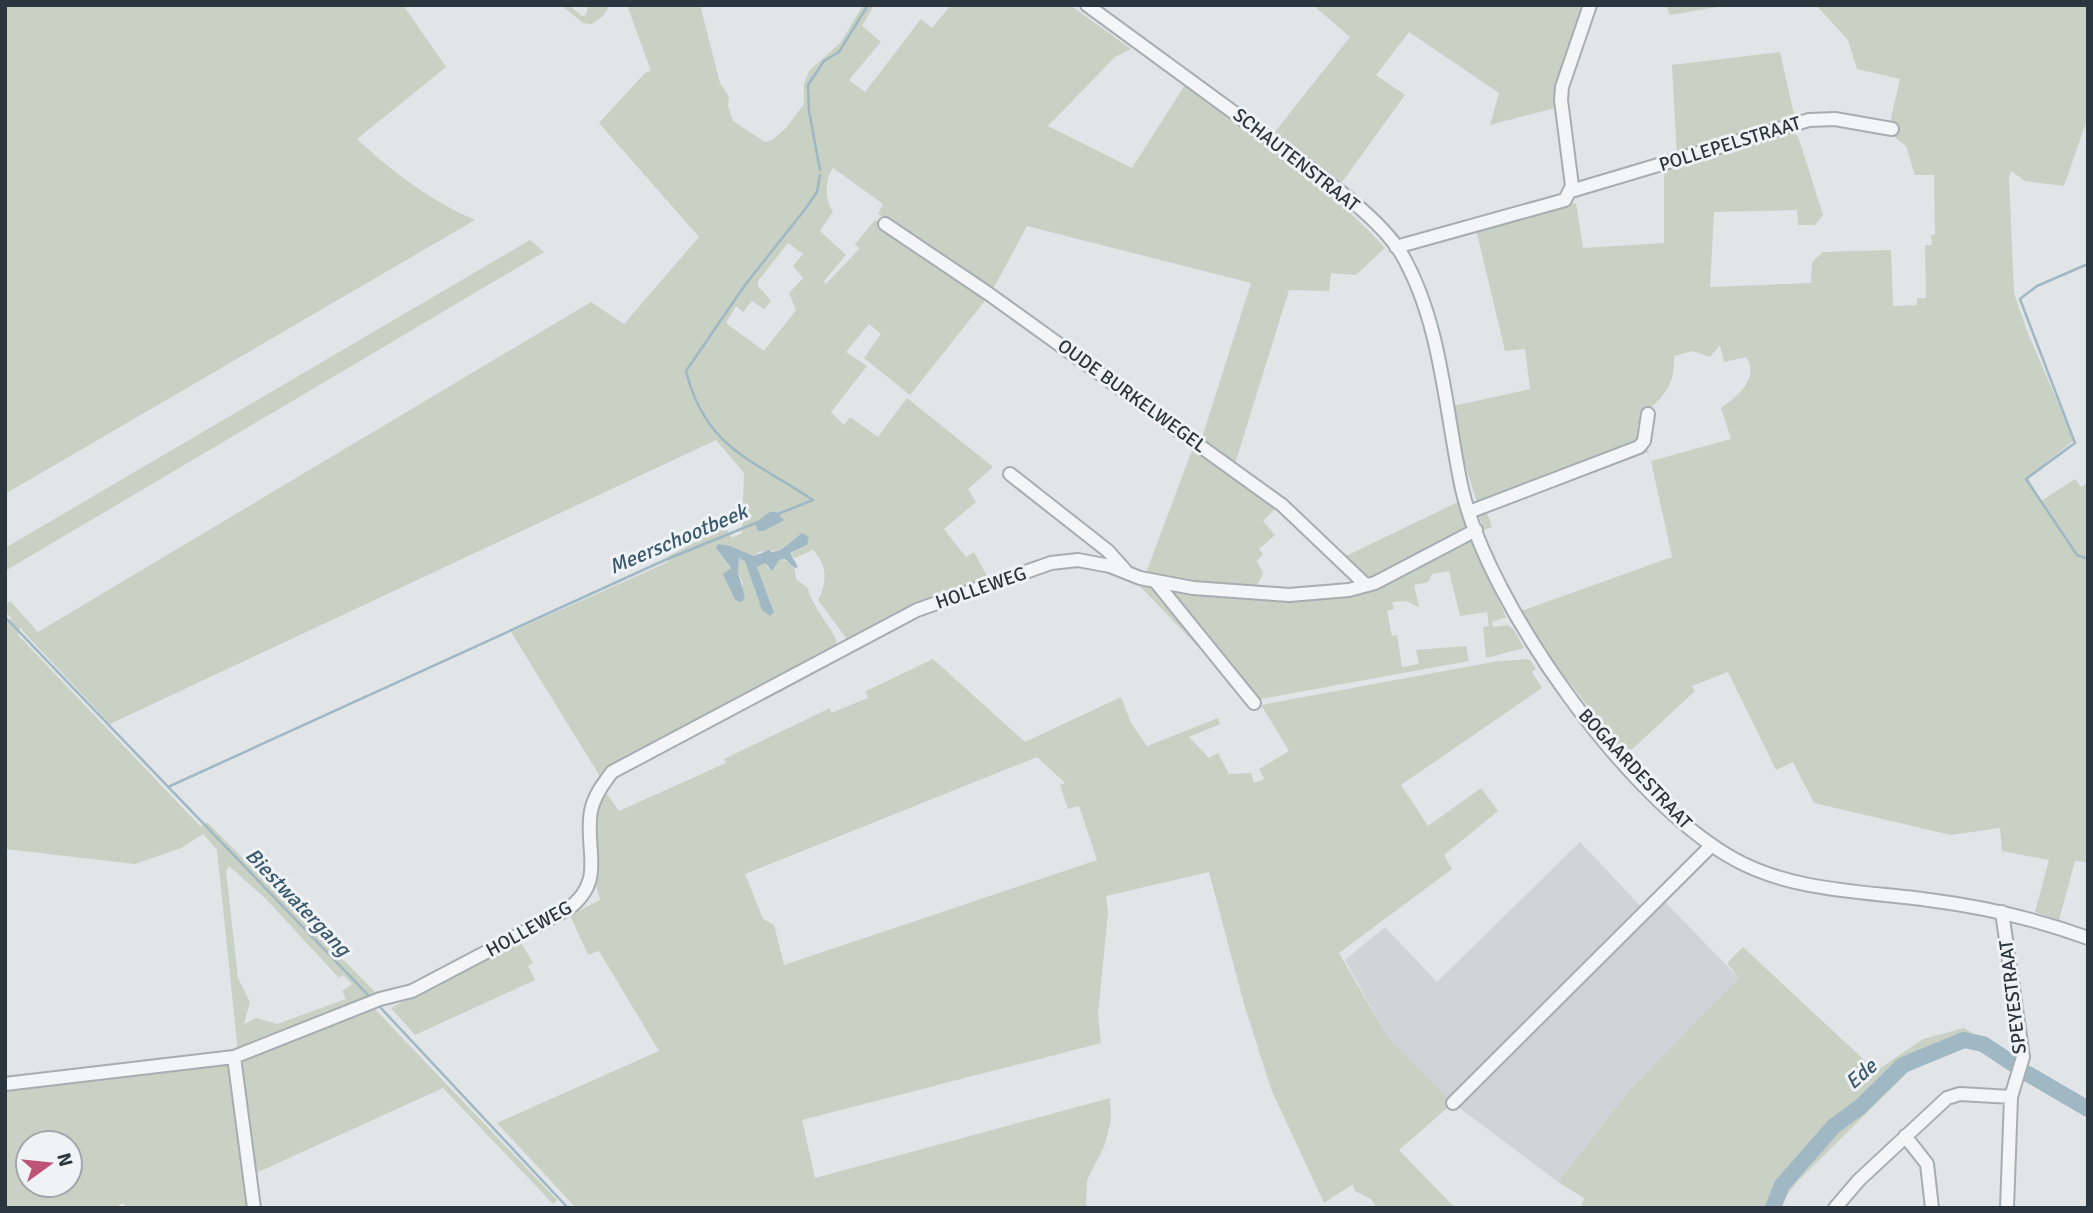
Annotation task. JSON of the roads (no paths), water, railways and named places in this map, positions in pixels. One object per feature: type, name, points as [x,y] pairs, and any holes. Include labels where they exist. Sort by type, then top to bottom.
[{"type":"street","name":"SCHAUTENSTRAAT","points":[[1087,5],[1328,182],[1396,247],[1426,307],[1469,512],[1476,530]]},
{"type":"street","points":[[1571,191],[1562,87],[1590,5]]},
{"type":"street","name":"POLLEPELSTRAAT","points":[[1396,247],[1565,200],[1571,191],[1809,120],[1835,119],[1892,130]]},
{"type":"street","name":"OUDE BURKELWEGEL","points":[[885,224],[989,294],[1282,505],[1366,585]]},
{"type":"street","points":[[1469,512],[1639,447],[1644,441],[1648,414]]},
{"type":"street","name":"HOLLEWEG","points":[[1010,474],[1108,551],[1128,573]]},
{"type":"street","name":"HOLLEWEG","points":[[5,1084],[234,1057],[376,1001],[412,991],[568,909],[583,898],[590,881],[592,811],[600,788],[612,772],[917,610],[1051,563],[1078,560],[1110,566],[1155,581],[1193,587],[1289,594],[1349,590],[1366,585],[1476,530]]},
{"type":"street","name":"BOGAARDESTRAAT","points":[[1476,530],[1536,652],[1575,706],[1636,776],[1687,826],[1712,845],[1754,868],[1803,884],[2002,912],[2088,938]]},
{"type":"street","points":[[1155,581],[1254,703]]},
{"type":"street","points":[[1453,1103],[1712,845]]},
{"type":"street","name":"SPEYESTRAAT","points":[[2002,912],[2023,1057],[2011,1097],[2007,1208]]},
{"type":"street","points":[[234,1057],[254,1208]]},
{"type":"street","points":[[1835,1208],[1905,1136],[1947,1098],[1960,1094],[2011,1097]]},
{"type":"street","points":[[1905,1136],[1927,1164],[1932,1208]]},
{"type":"water","points":[[770,512],[776,512],[784,520],[764,531],[758,531],[755,523]]},
{"type":"water","points":[[802,533],[809,537],[807,545],[790,553],[798,567],[795,568],[785,559],[779,560],[772,571],[765,563],[757,567],[774,612],[770,616],[762,610],[745,561],[739,558],[738,572],[745,598],[741,602],[735,600],[723,574],[731,568],[716,548],[718,544],[754,556],[769,550],[781,550]]},
{"type":"waterway","name":"Meerschootbeek","points":[[820,170],[809,111],[808,85],[824,61],[839,52],[868,5]]},
{"type":"waterway","name":"Meerschootbeek","points":[[778,514],[813,500],[751,462],[719,435],[705,418],[694,397],[686,371],[745,285],[817,192],[820,175]]},
{"type":"waterway","points":[[2088,264],[2037,286],[2020,299],[2075,443],[2026,479],[2077,555],[2088,559]]},
{"type":"waterway","name":"Meerschootbeek","points":[[168,787],[665,560],[758,522]]},
{"type":"waterway","name":"Biestwatergang","points":[[5,617],[371,998]]},
{"type":"waterway","name":"Biestwatergang","points":[[379,1006],[568,1208]]},
{"type":"waterway","name":"Ede","points":[[1773,1208],[1782,1185],[1834,1126],[1860,1107],[1903,1065],[1964,1040],[1983,1044],[2012,1063]]},
{"type":"waterway","name":"Ede","points":[[2028,1074],[2088,1109]]}]
